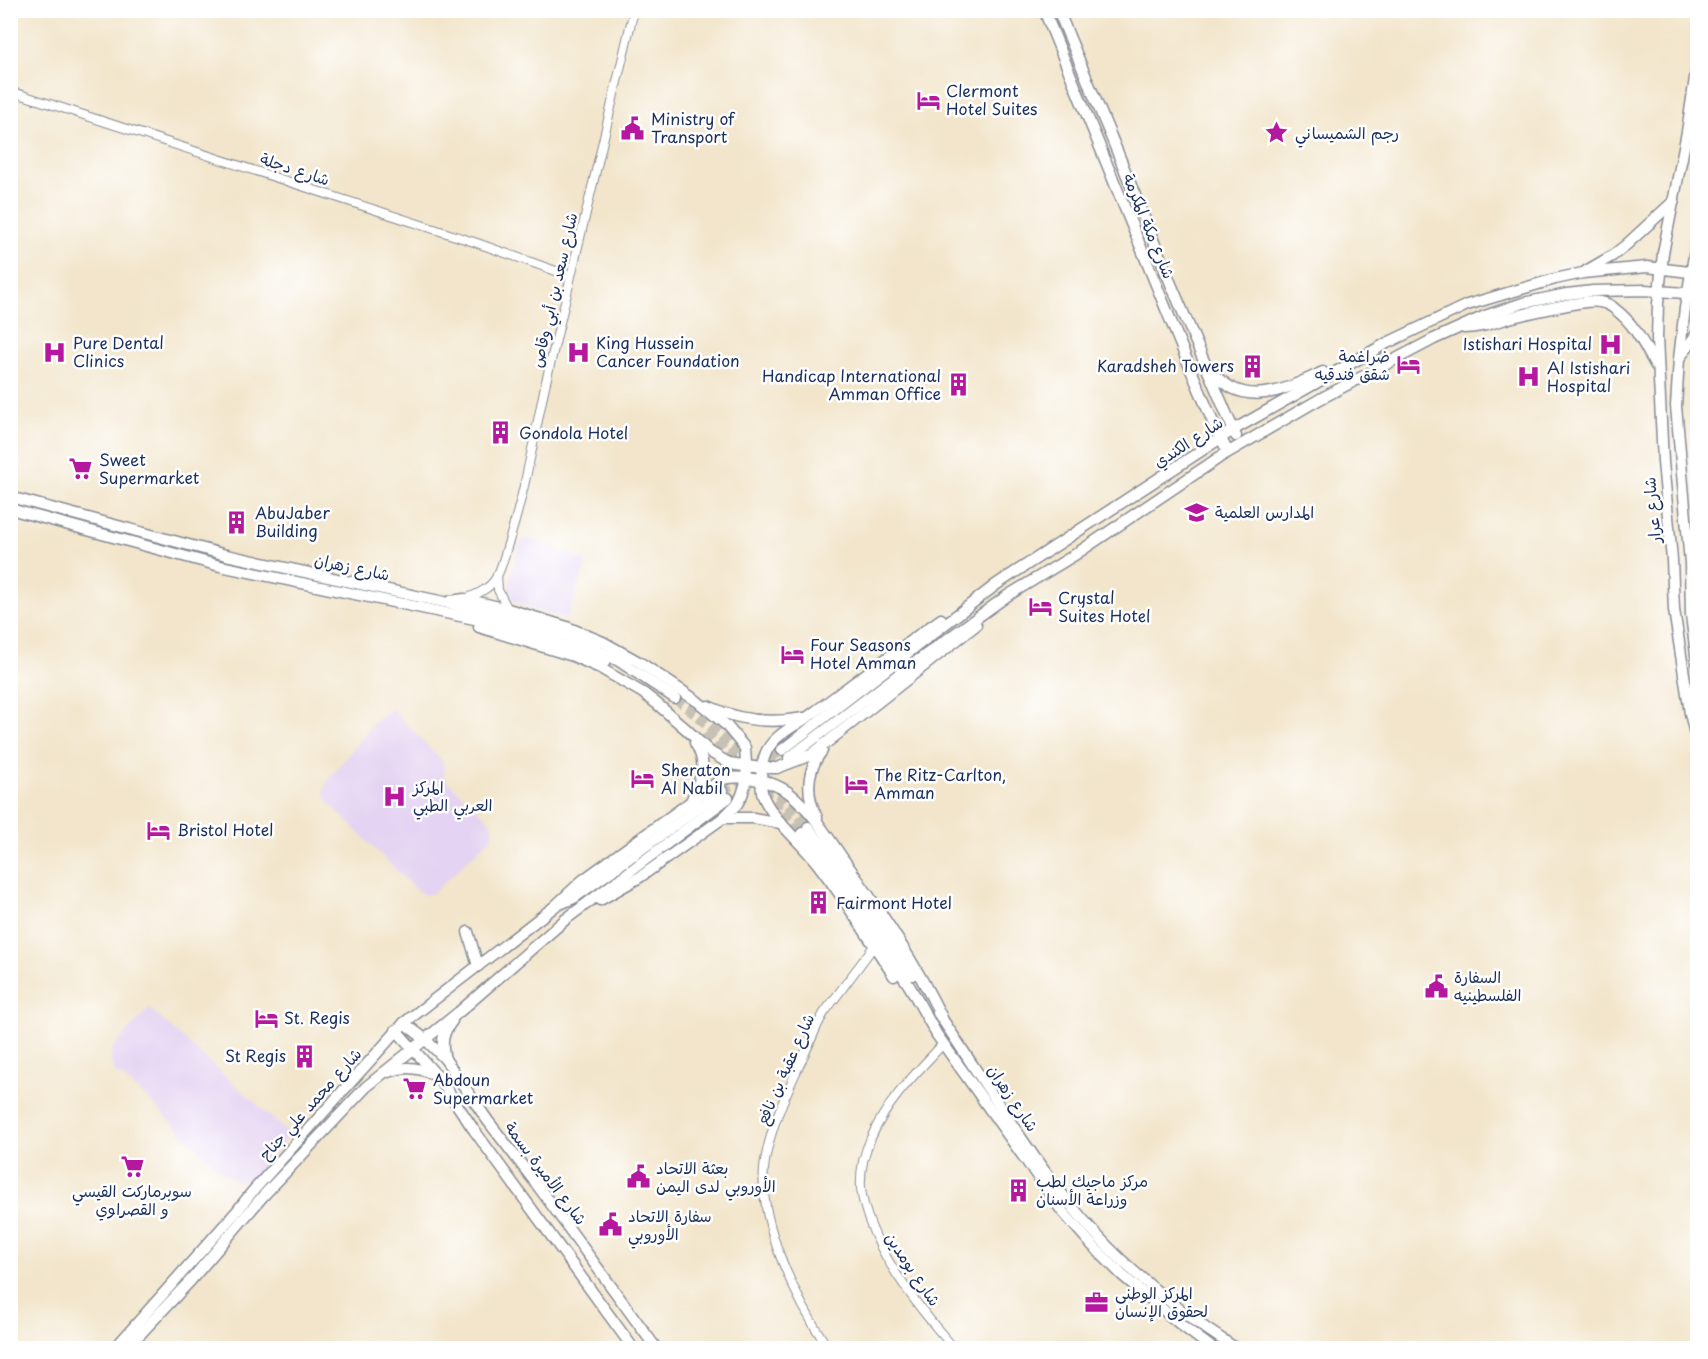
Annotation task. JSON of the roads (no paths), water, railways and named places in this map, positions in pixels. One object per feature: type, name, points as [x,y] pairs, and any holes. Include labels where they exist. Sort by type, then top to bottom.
[{"type":"main road","name":"شارع مكة المكرمة","points":[[1044,10],[1186,358],[1228,452]]},
{"type":"main road","name":"شارع مكة المكرمة","points":[[1058,10],[1239,444]]},
{"type":"main road","name":"شارع عرار","points":[[1698,58],[1687,132],[1661,267],[1657,338],[1657,368],[1674,610],[1690,713],[1698,747]]},
{"type":"main road","points":[[1583,273],[1626,245],[1674,201]]},
{"type":"main road","name":"شارع عرار","points":[[1698,233],[1692,293],[1679,359],[1676,406],[1690,563],[1691,615],[1698,671]]},
{"type":"main road","name":"شارع الكندي","points":[[1692,293],[1659,290],[1593,291],[1567,294],[1523,303],[1485,316],[1434,339],[1239,444],[1073,556],[1006,596],[785,754],[997,584],[1233,430],[1387,343],[1467,305],[1555,279],[1583,273],[1647,267],[1694,272]]},
{"type":"main road","points":[[1461,327],[1488,326],[1507,318],[1545,308],[1600,302],[1617,310],[1625,318],[1637,333],[1657,368]]},
{"type":"main road","points":[[1679,359],[1698,332]]},
{"type":"main road","points":[[1208,370],[1232,388],[1247,393],[1263,394],[1357,360]]},
{"type":"main road","name":"شارع زهران","points":[[10,497],[226,555],[443,607]]},
{"type":"main road","name":"شارع زهران","points":[[10,509],[220,566],[531,625],[567,636],[619,661],[673,701]]},
{"type":"main road","points":[[937,1035],[830,879],[766,802],[761,781],[765,755],[774,741],[980,591],[997,584]]},
{"type":"main road","points":[[443,607],[475,626],[573,656],[600,668],[643,693],[710,752],[727,762],[747,767],[777,768],[811,755],[968,633],[1006,596]]},
{"type":"main road","points":[[443,607],[464,599],[508,609],[567,627],[603,642],[639,662],[697,701],[726,725],[745,748],[747,779],[775,785],[789,793],[824,832],[895,933],[942,1018]]},
{"type":"main road","points":[[697,701],[731,716],[746,719],[774,722],[810,716]]},
{"type":"main road","points":[[686,729],[700,751],[703,764],[690,804]]},
{"type":"main road","points":[[824,832],[811,804],[810,775],[815,761],[836,735]]},
{"type":"main road","name":"شارع محمد علي جناح","points":[[115,1348],[400,1027],[554,907],[584,880],[722,779],[747,779],[737,804],[723,818],[640,877],[566,919]]},
{"type":"main road","name":"شارع محمد علي جناح","points":[[127,1348],[191,1281],[263,1196],[366,1087],[459,1012],[566,919],[725,795],[574,898],[554,907]]},
{"type":"main road","points":[[723,818],[753,818],[782,823]]},
{"type":"main road","name":"شارع زهران","points":[[1212,1348],[1122,1275],[1062,1211],[943,1044],[910,987],[805,830],[834,860],[1043,1168],[1094,1231],[1129,1267],[1164,1297],[1235,1348]]},
{"type":"main road","points":[[468,932],[478,966]]},
{"type":"main road","points":[[445,1059],[442,1041],[449,1025],[459,1012]]},
{"type":"main road","name":"شارع الأميرة بسمة","points":[[400,1027],[425,1039],[445,1059],[488,1121],[656,1348]]},
{"type":"main road","name":"شارع الأميرة بسمة","points":[[400,1027],[413,1048],[439,1078],[474,1130],[633,1348]]},
{"type":"main road","points":[[366,1087],[400,1068],[417,1068],[439,1078]]},
{"type":"street","name":"شارع سعد بن أبي وقاص","points":[[464,599],[481,592],[491,584],[497,575],[514,525],[570,276],[607,131],[634,10]]},
{"type":"street","name":"شارع دجلة","points":[[10,91],[477,243],[570,276]]},
{"type":"street","points":[[497,575],[498,590],[508,609]]},
{"type":"street","name":"شارع عقبة بن نافع","points":[[828,1348],[783,1267],[768,1213],[764,1162],[780,1109],[818,1024],[874,946]]},
{"type":"street","name":"شارع بومدين","points":[[943,1044],[905,1085],[882,1116],[866,1151],[861,1186],[873,1233],[881,1248],[905,1286],[952,1346]]},
{"type":"tunnel","points":[[675,698],[721,736],[750,765]]},
{"type":"tunnel","points":[[706,732],[742,768]]},
{"type":"tunnel","points":[[757,767],[782,750]]},
{"type":"tunnel","points":[[722,791],[744,776]]},
{"type":"tunnel","points":[[768,783],[808,827]]},
{"type":"tunnel","points":[[762,791],[802,833]]},
{"type":"place","name":"Clermont Hotel Suites","points":[[928,100]]},
{"type":"place","name":"Ministry of Transport","points":[[633,128]]},
{"type":"place","name":"رجم الشميساني","points":[[1277,133]]},
{"type":"place","name":"Istishari Hospital","points":[[1610,344]]},
{"type":"place","name":"Pure Dental Clinics","points":[[55,352]]},
{"type":"place","name":"King Hussein Cancer Foundation","points":[[578,352]]},
{"type":"place","name":"ضراغمة شقق فندقيه","points":[[1408,365]]},
{"type":"place","name":"Karadsheh Towers","points":[[1252,366]]},
{"type":"place","name":"Al Istishari Hospital","points":[[1529,377]]},
{"type":"place","name":"Handicap International Amman Office","points":[[959,385]]},
{"type":"place","name":"Gondola Hotel","points":[[501,433]]},
{"type":"place","name":"Sweet Supermarket","points":[[81,469]]},
{"type":"place","name":"المدارس العلمية","points":[[1197,512]]},
{"type":"place","name":"AbuJaber Building","points":[[237,522]]},
{"type":"place","name":"Crystal Suites Hotel","points":[[1040,607]]},
{"type":"place","name":"Four Seasons Hotel Amman","points":[[792,654]]},
{"type":"place","name":"Sheraton Al Nabil","points":[[643,779]]},
{"type":"place","name":"The Ritz-Carlton, Amman","points":[[856,784]]},
{"type":"place","name":"المركز العربي الطبي","points":[[395,796]]},
{"type":"place","name":"Bristol Hotel","points":[[159,830]]},
{"type":"place","name":"Fairmont Hotel","points":[[818,903]]},
{"type":"place","name":"السفارة الفلسطينيه","points":[[1436,986]]},
{"type":"place","name":"St. Regis","points":[[266,1018]]},
{"type":"place","name":"St Regis","points":[[304,1056]]},
{"type":"place","name":"Abdoun Supermarket","points":[[415,1089]]},
{"type":"place","name":"سوبرماركت القيسي و القصراوي","points":[[132,1166]]},
{"type":"place","name":"بعثة الاتحاد الأوروبي لدى اليمن","points":[[638,1177]]},
{"type":"place","name":"مركز ماجيك لطب وزراعة الأسنان","points":[[1018,1190]]},
{"type":"place","name":"سفارة الاتحاد الأوروبي","points":[[610,1225]]},
{"type":"place","name":"المركز الوطني لحقوق الإنسان","points":[[1097,1302]]}]
